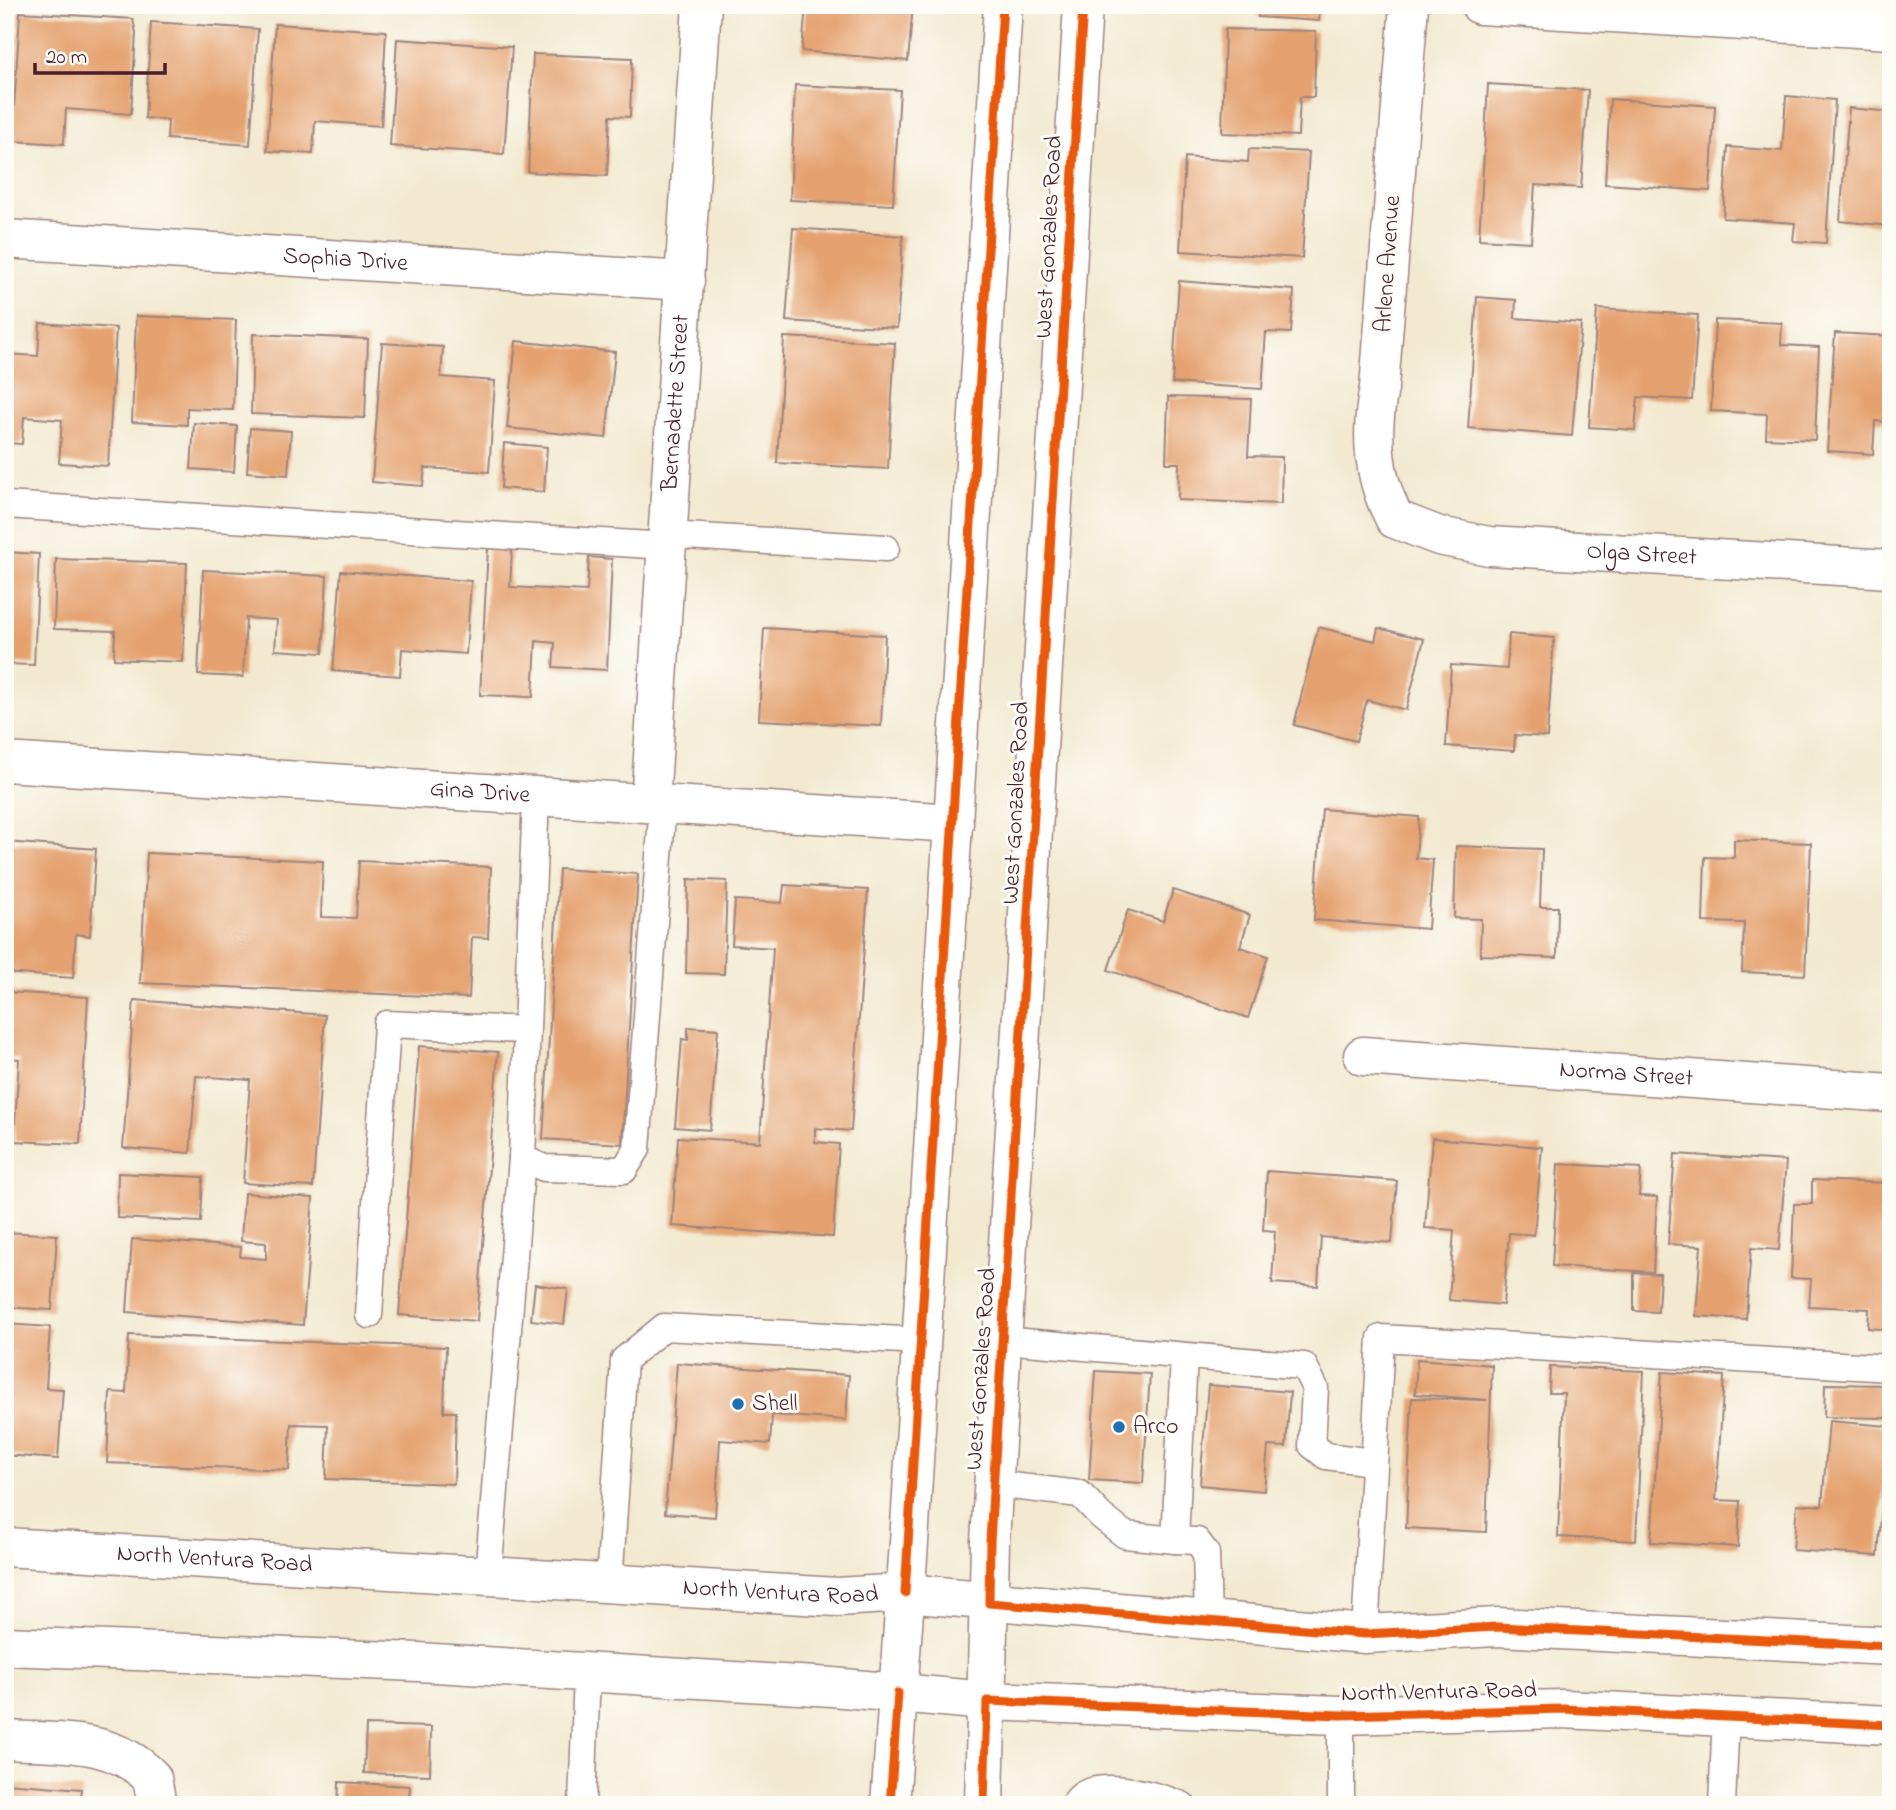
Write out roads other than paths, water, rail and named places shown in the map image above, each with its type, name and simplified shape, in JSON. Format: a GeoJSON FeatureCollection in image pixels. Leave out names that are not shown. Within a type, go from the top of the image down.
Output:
{"type":"FeatureCollection","features":[{"type":"Feature","properties":{"kind":"main road","name":"Bernadette Street"},"geometry":{"type":"LineString","coordinates":[[656,803],[668,540],[702,5]]}},
{"type":"Feature","properties":{"kind":"main road"},"geometry":{"type":"LineString","coordinates":[[890,1805],[922,1341],[1003,5]]}},
{"type":"Feature","properties":{"kind":"main road","name":"West Gonzales Road"},"geometry":{"type":"LineString","coordinates":[[985,1805],[994,1485],[1083,5]]}},
{"type":"Feature","properties":{"kind":"main road","name":"Arlene Avenue"},"geometry":{"type":"LineString","coordinates":[[1395,519],[1385,500],[1375,461],[1374,412],[1379,388],[1409,5]]}},
{"type":"Feature","properties":{"kind":"main road"},"geometry":{"type":"LineString","coordinates":[[1480,5],[1891,30]]}},
{"type":"Feature","properties":{"kind":"main road","name":"Sophia Drive"},"geometry":{"type":"LineString","coordinates":[[5,239],[685,281]]}},
{"type":"Feature","properties":{"kind":"main road","name":"Olga Street"},"geometry":{"type":"LineString","coordinates":[[1395,519],[1439,536],[1489,546],[1891,569]]}},
{"type":"Feature","properties":{"kind":"main road","name":"Gina Drive"},"geometry":{"type":"LineString","coordinates":[[5,762],[954,823]]}},
{"type":"Feature","properties":{"kind":"main road","name":"Norma Street"},"geometry":{"type":"LineString","coordinates":[[1363,1056],[1891,1093]]}},
{"type":"Feature","properties":{"kind":"main road","name":"North Ventura Road"},"geometry":{"type":"LineString","coordinates":[[5,1547],[837,1597],[905,1593],[989,1603],[1365,1634],[1497,1627],[1891,1646]]}},
{"type":"Feature","properties":{"kind":"main road","name":"North Ventura Road"},"geometry":{"type":"LineString","coordinates":[[5,1646],[320,1657],[587,1672],[987,1701],[1342,1715],[1563,1709],[1891,1725]]}},
{"type":"Feature","properties":{"kind":"main road"},"geometry":{"type":"LineString","coordinates":[[5,1740],[92,1745],[120,1754],[154,1792]]}},
{"type":"Feature","properties":{"kind":"lane"},"geometry":{"type":"LineString","coordinates":[[5,505],[668,540],[886,548]]}},
{"type":"Feature","properties":{"kind":"lane"},"geometry":{"type":"LineString","coordinates":[[488,1576],[522,1158],[536,796]]}},
{"type":"Feature","properties":{"kind":"lane"},"geometry":{"type":"LineString","coordinates":[[522,1158],[544,1168],[624,1170],[637,1149],[656,803]]}},
{"type":"Feature","properties":{"kind":"lane"},"geometry":{"type":"LineString","coordinates":[[369,1315],[387,1024],[526,1030]]}},
{"type":"Feature","properties":{"kind":"lane"},"geometry":{"type":"LineString","coordinates":[[609,1584],[624,1360],[664,1327],[922,1341]]}},
{"type":"Feature","properties":{"kind":"lane"},"geometry":{"type":"LineString","coordinates":[[1365,1634],[1381,1338],[1891,1368]]}},
{"type":"Feature","properties":{"kind":"lane"},"geometry":{"type":"LineString","coordinates":[[1003,1340],[1304,1366],[1314,1388],[1311,1445],[1326,1456],[1373,1462]]}},
{"type":"Feature","properties":{"kind":"lane"},"geometry":{"type":"LineString","coordinates":[[1175,1540],[1184,1356]]}},
{"type":"Feature","properties":{"kind":"lane"},"geometry":{"type":"LineString","coordinates":[[994,1485],[1080,1494],[1101,1517],[1125,1535],[1197,1541],[1206,1553],[1208,1620]]}},
{"type":"Feature","properties":{"kind":"lane"},"geometry":{"type":"LineString","coordinates":[[582,1805],[587,1672]]}},
{"type":"Feature","properties":{"kind":"lane"},"geometry":{"type":"LineString","coordinates":[[1341,1805],[1342,1715]]}},
{"type":"Feature","properties":{"kind":"lane"},"geometry":{"type":"LineString","coordinates":[[1722,1805],[1726,1716]]}},
{"type":"Feature","properties":{"kind":"lane"},"geometry":{"type":"LineString","coordinates":[[1074,1805],[1077,1799],[1098,1789],[1149,1794],[1182,1805]]}},
{"type":"Feature","properties":{"kind":"place","name":"Shell"},"geometry":{"type":"Point","coordinates":[738,1404]}},
{"type":"Feature","properties":{"kind":"place","name":"Arco"},"geometry":{"type":"Point","coordinates":[1119,1427]}}]}
